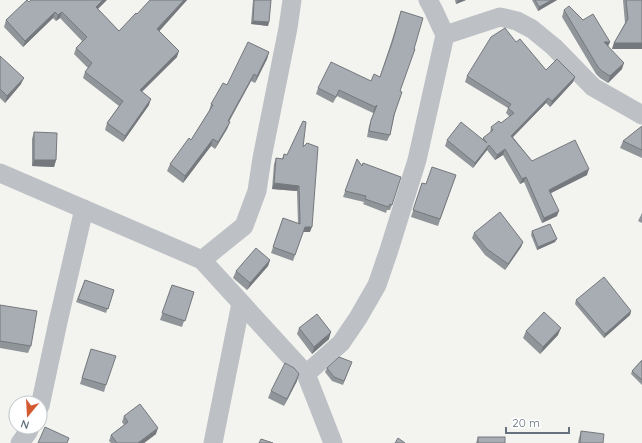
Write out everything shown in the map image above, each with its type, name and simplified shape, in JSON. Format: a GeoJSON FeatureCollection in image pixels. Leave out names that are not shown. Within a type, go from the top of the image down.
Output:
{"type":"FeatureCollection","features":[{"type":"Feature","properties":{"kind":"street"},"geometry":{"type":"LineString","coordinates":[[202,260],[244,226],[258,191],[262,158],[288,28],[292,0]]}},
{"type":"Feature","properties":{"kind":"street"},"geometry":{"type":"LineString","coordinates":[[306,374],[341,343],[358,318],[377,285],[417,160],[445,35],[428,0]]}},
{"type":"Feature","properties":{"kind":"street"},"geometry":{"type":"LineString","coordinates":[[445,35],[500,17],[517,21],[532,29],[554,47],[593,87],[642,115]]}},
{"type":"Feature","properties":{"kind":"street"},"geometry":{"type":"LineString","coordinates":[[0,173],[202,260],[306,374],[333,443]]}},
{"type":"Feature","properties":{"kind":"street"},"geometry":{"type":"LineString","coordinates":[[42,395],[84,209]]}},
{"type":"Feature","properties":{"kind":"street"},"geometry":{"type":"LineString","coordinates":[[213,443],[242,303]]}},
{"type":"Feature","properties":{"kind":"building"},"geometry":{"type":"Polygon","coordinates":[[[27,0],[29,2],[31,0],[103,0],[96,7],[119,31],[150,0],[184,0],[157,29],[179,51],[140,90],[151,99],[125,136],[107,123],[123,101],[85,72],[92,63],[76,48],[87,37],[62,12],[58,15],[55,12],[25,41],[6,20],[27,0]]]}},
{"type":"Feature","properties":{"kind":"building"},"geometry":{"type":"Polygon","coordinates":[[[254,0],[271,0],[269,22],[253,21],[254,0]]]}},
{"type":"Feature","properties":{"kind":"building"},"geometry":{"type":"Polygon","coordinates":[[[535,0],[552,0],[539,7],[535,0]]]}},
{"type":"Feature","properties":{"kind":"building"},"geometry":{"type":"Polygon","coordinates":[[[626,0],[642,0],[642,43],[614,43],[628,19],[626,0]]]}},
{"type":"Feature","properties":{"kind":"building"},"geometry":{"type":"Polygon","coordinates":[[[569,6],[583,20],[593,14],[610,42],[604,42],[624,63],[610,76],[598,67],[564,10],[569,6]]]}},
{"type":"Feature","properties":{"kind":"building"},"geometry":{"type":"Polygon","coordinates":[[[401,11],[423,18],[415,49],[400,91],[402,92],[394,115],[390,135],[369,131],[371,120],[377,105],[375,107],[339,90],[336,97],[318,88],[331,62],[371,81],[374,74],[380,77],[401,11]]]}},
{"type":"Feature","properties":{"kind":"building"},"geometry":{"type":"Polygon","coordinates":[[[505,28],[516,42],[520,39],[546,70],[557,59],[575,77],[552,101],[548,98],[511,136],[532,161],[575,140],[589,169],[549,190],[559,211],[544,218],[526,177],[522,179],[505,149],[497,155],[489,145],[475,163],[447,140],[461,122],[487,143],[483,138],[493,130],[491,127],[499,121],[501,123],[514,113],[508,108],[511,104],[467,76],[491,37],[505,28]]]}},
{"type":"Feature","properties":{"kind":"building"},"geometry":{"type":"Polygon","coordinates":[[[248,42],[269,52],[257,76],[254,74],[228,121],[230,122],[218,142],[213,139],[185,176],[170,164],[189,138],[191,140],[213,105],[211,104],[223,83],[227,85],[248,42]]]}},
{"type":"Feature","properties":{"kind":"building"},"geometry":{"type":"Polygon","coordinates":[[[0,56],[24,78],[7,96],[0,89],[0,56]]]}},
{"type":"Feature","properties":{"kind":"building"},"geometry":{"type":"Polygon","coordinates":[[[303,121],[306,122],[303,147],[307,143],[318,147],[312,227],[305,227],[295,255],[273,247],[283,218],[300,224],[299,186],[274,183],[276,158],[283,159],[284,154],[287,155],[303,121]]]}},
{"type":"Feature","properties":{"kind":"building"},"geometry":{"type":"Polygon","coordinates":[[[642,126],[642,150],[623,141],[642,126]]]}},
{"type":"Feature","properties":{"kind":"building"},"geometry":{"type":"Polygon","coordinates":[[[34,132],[57,133],[56,160],[34,160],[34,132]]]}},
{"type":"Feature","properties":{"kind":"building"},"geometry":{"type":"Polygon","coordinates":[[[357,159],[362,166],[363,163],[401,177],[392,205],[390,204],[388,207],[365,199],[366,196],[345,191],[357,159]]]}},
{"type":"Feature","properties":{"kind":"building"},"geometry":{"type":"Polygon","coordinates":[[[432,167],[456,175],[440,219],[413,210],[422,183],[426,184],[432,167]]]}},
{"type":"Feature","properties":{"kind":"building"},"geometry":{"type":"Polygon","coordinates":[[[500,212],[523,242],[508,264],[487,249],[474,233],[500,212]]]}},
{"type":"Feature","properties":{"kind":"building"},"geometry":{"type":"Polygon","coordinates":[[[550,224],[557,239],[538,247],[532,231],[550,224]]]}},
{"type":"Feature","properties":{"kind":"building"},"geometry":{"type":"Polygon","coordinates":[[[256,248],[270,260],[250,283],[236,271],[256,248]]]}},
{"type":"Feature","properties":{"kind":"building"},"geometry":{"type":"Polygon","coordinates":[[[604,277],[631,311],[605,334],[576,300],[604,277]]]}},
{"type":"Feature","properties":{"kind":"building"},"geometry":{"type":"Polygon","coordinates":[[[85,280],[114,290],[108,309],[78,299],[85,280]]]}},
{"type":"Feature","properties":{"kind":"building"},"geometry":{"type":"Polygon","coordinates":[[[172,285],[194,292],[185,321],[162,313],[172,285]]]}},
{"type":"Feature","properties":{"kind":"building"},"geometry":{"type":"Polygon","coordinates":[[[0,305],[37,311],[31,346],[0,341],[0,305]]]}},
{"type":"Feature","properties":{"kind":"building"},"geometry":{"type":"Polygon","coordinates":[[[544,312],[561,328],[543,347],[526,331],[544,312]]]}},
{"type":"Feature","properties":{"kind":"building"},"geometry":{"type":"Polygon","coordinates":[[[317,314],[331,332],[314,347],[299,328],[317,314]]]}},
{"type":"Feature","properties":{"kind":"building"},"geometry":{"type":"Polygon","coordinates":[[[91,349],[116,356],[106,385],[82,378],[91,349]]]}},
{"type":"Feature","properties":{"kind":"building"},"geometry":{"type":"Polygon","coordinates":[[[339,357],[352,362],[344,381],[334,377],[327,368],[339,357]]]}},
{"type":"Feature","properties":{"kind":"building"},"geometry":{"type":"Polygon","coordinates":[[[642,360],[642,380],[632,371],[642,360]]]}},
{"type":"Feature","properties":{"kind":"building"},"geometry":{"type":"Polygon","coordinates":[[[285,363],[294,368],[299,374],[287,399],[271,391],[285,363]]]}},
{"type":"Feature","properties":{"kind":"building"},"geometry":{"type":"Polygon","coordinates":[[[140,404],[158,428],[138,443],[117,443],[111,435],[128,422],[124,416],[140,404]]]}},
{"type":"Feature","properties":{"kind":"building"},"geometry":{"type":"Polygon","coordinates":[[[48,428],[69,438],[67,443],[38,443],[42,435],[48,435],[48,428]]]}},
{"type":"Feature","properties":{"kind":"building"},"geometry":{"type":"Polygon","coordinates":[[[581,431],[604,434],[603,443],[580,443],[581,431]]]}},
{"type":"Feature","properties":{"kind":"building"},"geometry":{"type":"Polygon","coordinates":[[[478,437],[505,437],[505,443],[478,443],[478,437]]]}},
{"type":"Feature","properties":{"kind":"building"},"geometry":{"type":"Polygon","coordinates":[[[398,438],[405,443],[395,443],[398,438]]]}},
{"type":"Feature","properties":{"kind":"building"},"geometry":{"type":"Polygon","coordinates":[[[261,439],[273,443],[259,443],[261,439]]]}}]}
